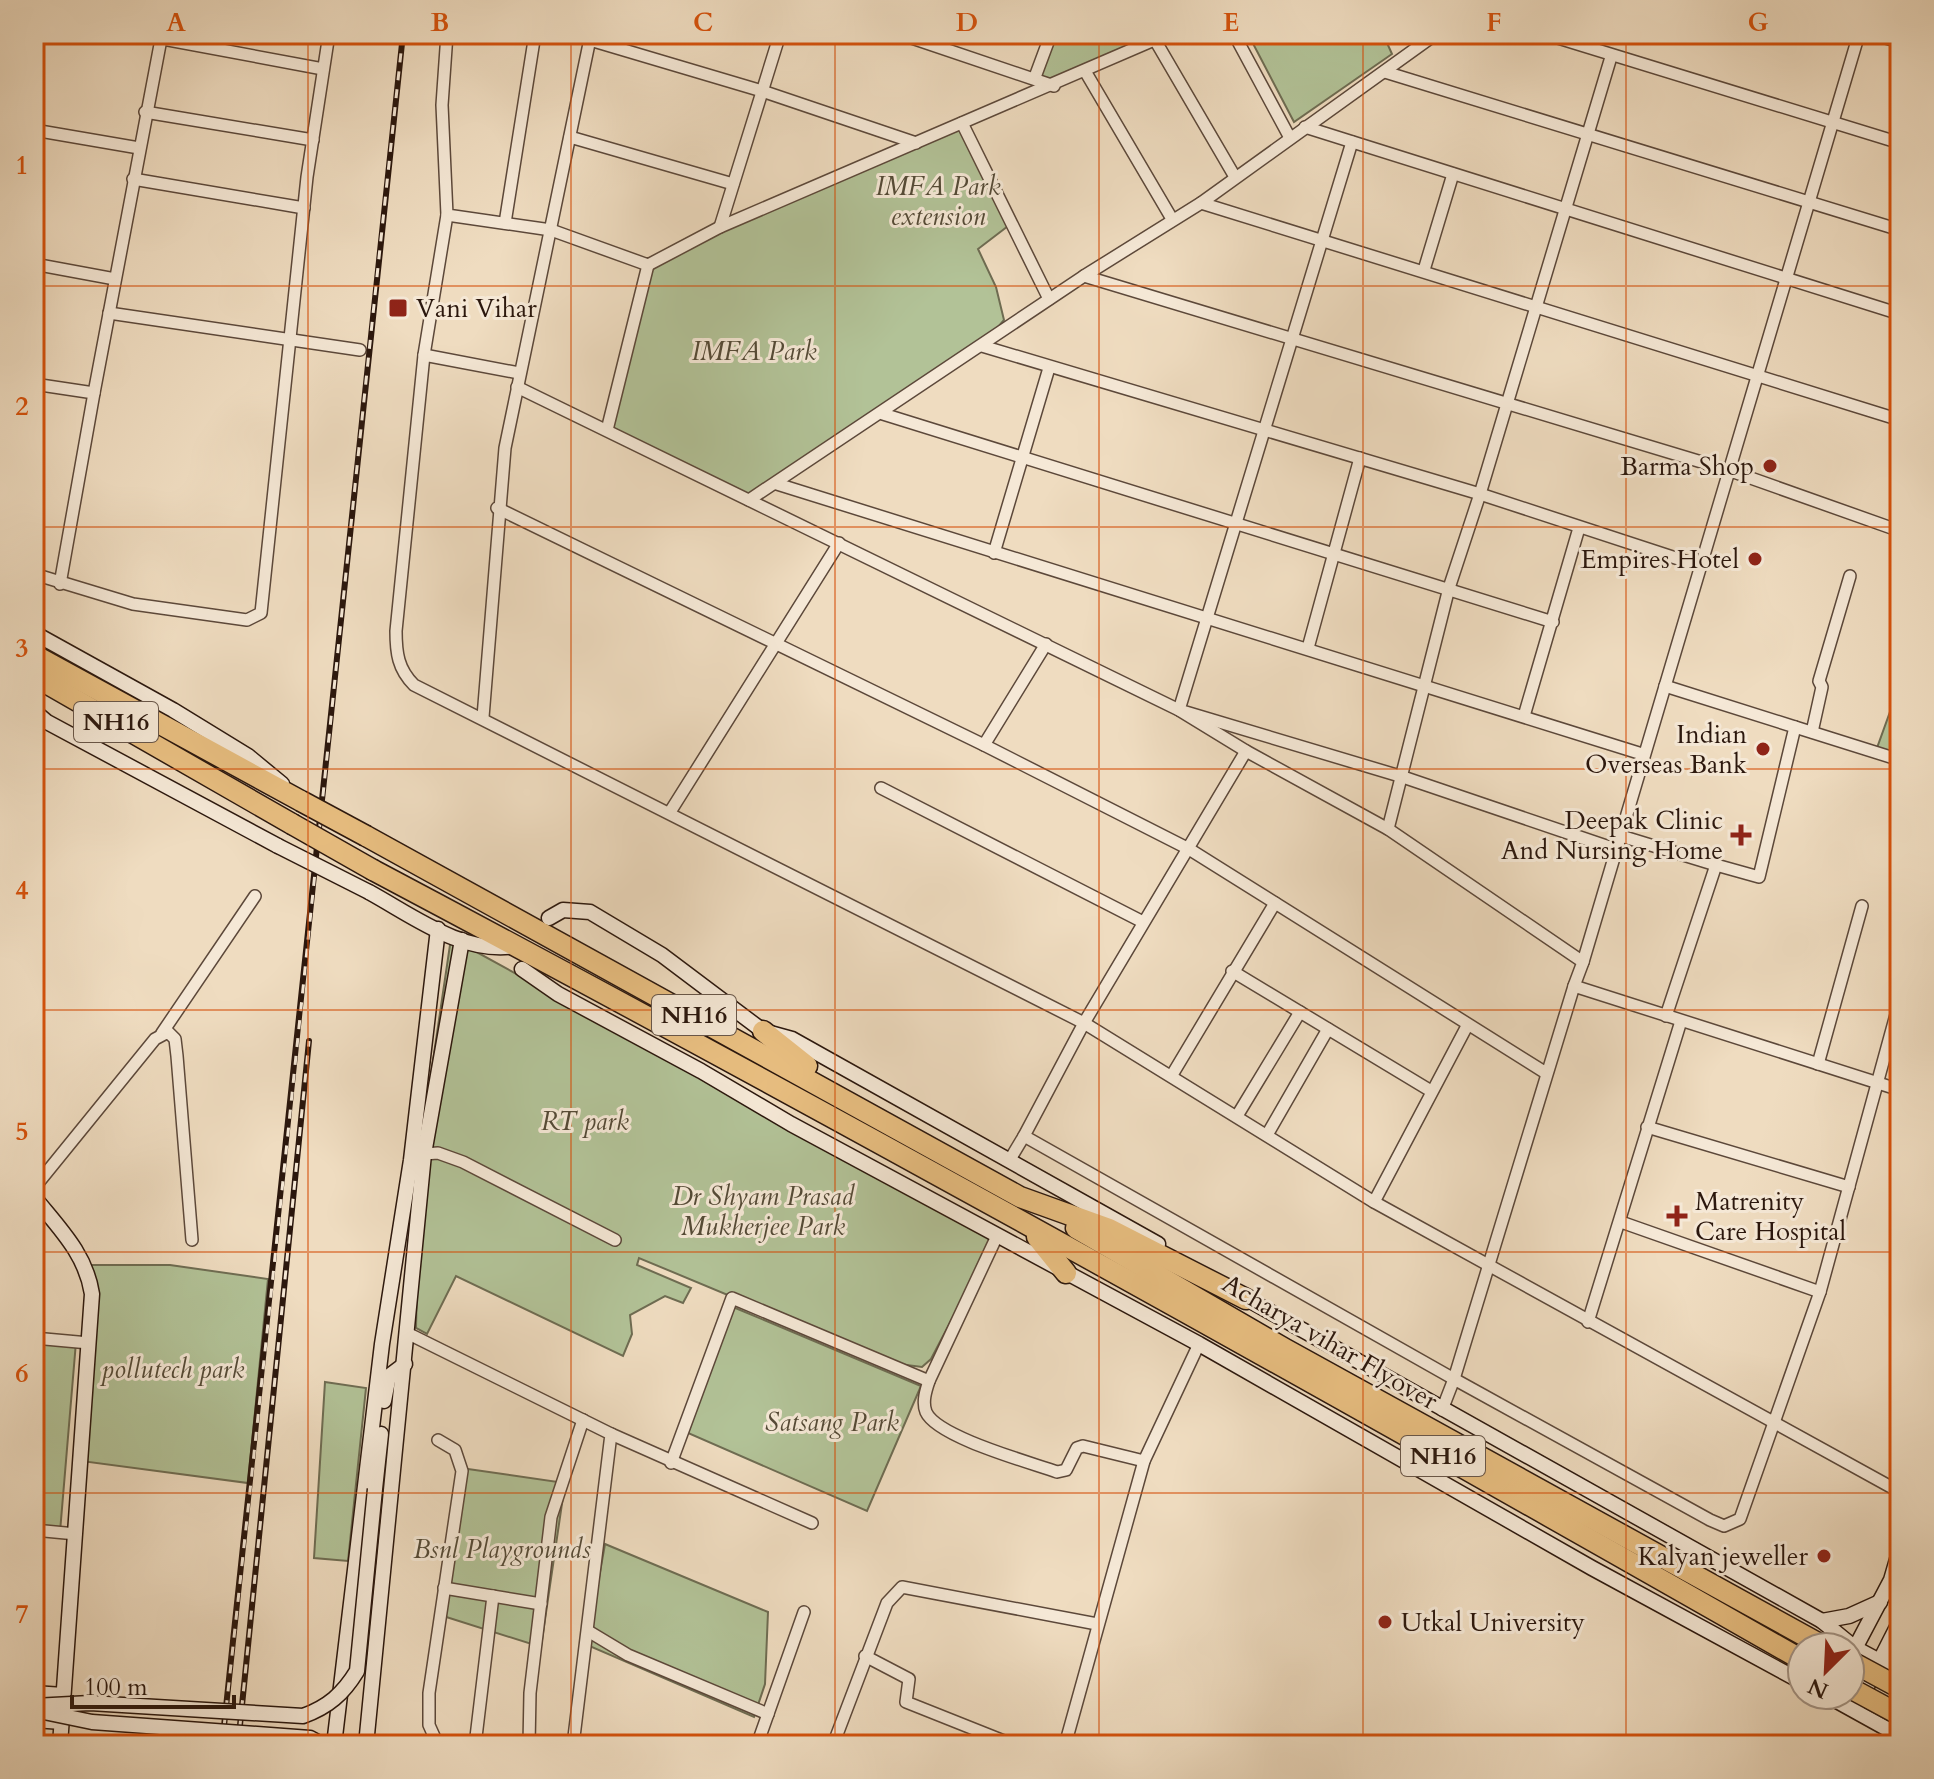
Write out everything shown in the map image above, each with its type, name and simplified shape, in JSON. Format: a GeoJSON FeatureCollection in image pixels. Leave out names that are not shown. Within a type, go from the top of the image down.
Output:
{"type":"FeatureCollection","features":[{"type":"Feature","properties":{"kind":"highway","name":"NH16"},"geometry":{"type":"LineString","coordinates":[[34,655],[853,1102],[1020,1197]]}},
{"type":"Feature","properties":{"kind":"highway","name":"NH16"},"geometry":{"type":"LineString","coordinates":[[34,676],[373,870],[1029,1228]]}},
{"type":"Feature","properties":{"kind":"highway"},"geometry":{"type":"LineString","coordinates":[[763,1031],[853,1102]]}},
{"type":"Feature","properties":{"kind":"highway"},"geometry":{"type":"LineString","coordinates":[[1020,1197],[1109,1229],[1246,1299]]}},
{"type":"Feature","properties":{"kind":"highway","name":"Acharya vihar Flyover"},"geometry":{"type":"LineString","coordinates":[[1020,1197],[1310,1363],[1796,1631]]}},
{"type":"Feature","properties":{"kind":"highway"},"geometry":{"type":"LineString","coordinates":[[1029,1228],[1066,1273]]}},
{"type":"Feature","properties":{"kind":"highway","name":"Acharya vihar Flyover"},"geometry":{"type":"LineString","coordinates":[[1029,1228],[1447,1458],[1786,1651]]}},
{"type":"Feature","properties":{"kind":"highway"},"geometry":{"type":"LineString","coordinates":[[1866,1665],[1900,1688]]}},
{"type":"Feature","properties":{"kind":"highway"},"geometry":{"type":"LineString","coordinates":[[1866,1697],[1900,1715]]}},
{"type":"Feature","properties":{"kind":"street"},"geometry":{"type":"LineString","coordinates":[[136,34],[162,36],[323,69]]}},
{"type":"Feature","properties":{"kind":"street"},"geometry":{"type":"LineString","coordinates":[[34,574],[133,604],[247,620],[261,613],[304,208],[329,34]]}},
{"type":"Feature","properties":{"kind":"street"},"geometry":{"type":"LineString","coordinates":[[447,34],[442,105],[447,215],[424,355],[396,654],[405,676],[414,685],[483,717],[1084,1023],[1374,1202],[1900,1492]]}},
{"type":"Feature","properties":{"kind":"street"},"geometry":{"type":"LineString","coordinates":[[505,223],[535,34]]}},
{"type":"Feature","properties":{"kind":"street"},"geometry":{"type":"LineString","coordinates":[[720,227],[780,34]]}},
{"type":"Feature","properties":{"kind":"street"},"geometry":{"type":"LineString","coordinates":[[900,34],[1035,77],[1054,86]]}},
{"type":"Feature","properties":{"kind":"street"},"geometry":{"type":"LineString","coordinates":[[1035,77],[1051,34]]}},
{"type":"Feature","properties":{"kind":"street"},"geometry":{"type":"LineString","coordinates":[[447,215],[551,230],[648,265],[720,227],[1054,86],[1168,34]]}},
{"type":"Feature","properties":{"kind":"street"},"geometry":{"type":"LineString","coordinates":[[1234,34],[1290,138]]}},
{"type":"Feature","properties":{"kind":"street"},"geometry":{"type":"LineString","coordinates":[[749,500],[883,414],[1084,276],[1201,203],[1436,34]]}},
{"type":"Feature","properties":{"kind":"street"},"geometry":{"type":"LineString","coordinates":[[1545,34],[1611,57],[1900,143]]}},
{"type":"Feature","properties":{"kind":"street"},"geometry":{"type":"LineString","coordinates":[[1442,1410],[1618,850],[1642,754],[1859,34]]}},
{"type":"Feature","properties":{"kind":"street"},"geometry":{"type":"LineString","coordinates":[[1871,34],[1900,42]]}},
{"type":"Feature","properties":{"kind":"street"},"geometry":{"type":"LineString","coordinates":[[60,584],[145,112],[162,36]]}},
{"type":"Feature","properties":{"kind":"street"},"geometry":{"type":"LineString","coordinates":[[483,717],[497,508],[519,373],[590,37],[916,143]]}},
{"type":"Feature","properties":{"kind":"street"},"geometry":{"type":"LineString","coordinates":[[1155,40],[1235,177]]}},
{"type":"Feature","properties":{"kind":"street"},"geometry":{"type":"LineString","coordinates":[[1388,829],[1449,588],[1537,309],[1611,57]]}},
{"type":"Feature","properties":{"kind":"street"},"geometry":{"type":"LineString","coordinates":[[1085,71],[1172,219]]}},
{"type":"Feature","properties":{"kind":"street"},"geometry":{"type":"LineString","coordinates":[[1385,72],[1900,230]]}},
{"type":"Feature","properties":{"kind":"street"},"geometry":{"type":"LineString","coordinates":[[145,112],[313,140]]}},
{"type":"Feature","properties":{"kind":"street"},"geometry":{"type":"LineString","coordinates":[[962,123],[1049,299]]}},
{"type":"Feature","properties":{"kind":"street"},"geometry":{"type":"LineString","coordinates":[[1305,127],[1900,314]]}},
{"type":"Feature","properties":{"kind":"street"},"geometry":{"type":"LineString","coordinates":[[34,130],[139,148]]}},
{"type":"Feature","properties":{"kind":"street"},"geometry":{"type":"LineString","coordinates":[[570,137],[733,184]]}},
{"type":"Feature","properties":{"kind":"street"},"geometry":{"type":"LineString","coordinates":[[1179,710],[1234,525],[1267,430],[1352,142]]}},
{"type":"Feature","properties":{"kind":"street"},"geometry":{"type":"LineString","coordinates":[[1424,270],[1453,174]]}},
{"type":"Feature","properties":{"kind":"street"},"geometry":{"type":"LineString","coordinates":[[133,179],[304,208]]}},
{"type":"Feature","properties":{"kind":"street"},"geometry":{"type":"LineString","coordinates":[[1201,203],[1900,420]]}},
{"type":"Feature","properties":{"kind":"street"},"geometry":{"type":"LineString","coordinates":[[34,264],[115,279]]}},
{"type":"Feature","properties":{"kind":"street"},"geometry":{"type":"LineString","coordinates":[[607,430],[648,265]]}},
{"type":"Feature","properties":{"kind":"street"},"geometry":{"type":"LineString","coordinates":[[1084,276],[1728,470],[1900,531]]}},
{"type":"Feature","properties":{"kind":"street"},"geometry":{"type":"LineString","coordinates":[[109,313],[360,350]]}},
{"type":"Feature","properties":{"kind":"street"},"geometry":{"type":"LineString","coordinates":[[982,346],[1480,494],[1700,566]]}},
{"type":"Feature","properties":{"kind":"street"},"geometry":{"type":"LineString","coordinates":[[424,355],[519,373]]}},
{"type":"Feature","properties":{"kind":"street"},"geometry":{"type":"LineString","coordinates":[[994,553],[1049,368]]}},
{"type":"Feature","properties":{"kind":"street"},"geometry":{"type":"LineString","coordinates":[[34,384],[94,393]]}},
{"type":"Feature","properties":{"kind":"street"},"geometry":{"type":"LineString","coordinates":[[517,387],[1179,710],[1246,751],[1388,829],[1583,962]]}},
{"type":"Feature","properties":{"kind":"street"},"geometry":{"type":"LineString","coordinates":[[883,414],[1553,622]]}},
{"type":"Feature","properties":{"kind":"street"},"geometry":{"type":"LineString","coordinates":[[1308,648],[1360,458]]}},
{"type":"Feature","properties":{"kind":"street"},"geometry":{"type":"LineString","coordinates":[[777,484],[1642,754]]}},
{"type":"Feature","properties":{"kind":"street"},"geometry":{"type":"LineString","coordinates":[[497,508],[984,745],[1189,849],[1546,1073]]}},
{"type":"Feature","properties":{"kind":"street"},"geometry":{"type":"LineString","coordinates":[[1524,716],[1579,528]]}},
{"type":"Feature","properties":{"kind":"street"},"geometry":{"type":"LineString","coordinates":[[670,812],[839,543]]}},
{"type":"Feature","properties":{"kind":"street"},"geometry":{"type":"LineString","coordinates":[[1812,732],[1822,687],[1819,681],[1850,576]]}},
{"type":"Feature","properties":{"kind":"street"},"geometry":{"type":"LineString","coordinates":[[34,633],[173,710],[248,756],[274,775],[297,798]]}},
{"type":"Feature","properties":{"kind":"street"},"geometry":{"type":"LineString","coordinates":[[984,745],[1046,644]]}},
{"type":"Feature","properties":{"kind":"street"},"geometry":{"type":"LineString","coordinates":[[1665,686],[1900,760]]}},
{"type":"Feature","properties":{"kind":"street"},"geometry":{"type":"LineString","coordinates":[[1179,710],[1403,777],[1618,850]]}},
{"type":"Feature","properties":{"kind":"street"},"geometry":{"type":"LineString","coordinates":[[34,711],[116,760],[438,929],[462,940],[495,949],[516,946]]}},
{"type":"Feature","properties":{"kind":"street"},"geometry":{"type":"LineString","coordinates":[[1621,836],[1759,877],[1795,727]]}},
{"type":"Feature","properties":{"kind":"street"},"geometry":{"type":"LineString","coordinates":[[1009,1161],[1084,1023],[1246,751]]}},
{"type":"Feature","properties":{"kind":"street"},"geometry":{"type":"LineString","coordinates":[[881,788],[1143,922]]}},
{"type":"Feature","properties":{"kind":"street"},"geometry":{"type":"LineString","coordinates":[[1666,1016],[1716,865]]}},
{"type":"Feature","properties":{"kind":"street"},"geometry":{"type":"LineString","coordinates":[[34,1188],[162,1033],[255,896]]}},
{"type":"Feature","properties":{"kind":"street"},"geometry":{"type":"LineString","coordinates":[[1172,1075],[1275,903]]}},
{"type":"Feature","properties":{"kind":"street"},"geometry":{"type":"LineString","coordinates":[[1818,1064],[1862,906]]}},
{"type":"Feature","properties":{"kind":"street"},"geometry":{"type":"LineString","coordinates":[[549,918],[563,910],[590,912],[662,955],[763,1031],[792,1039],[1162,1246],[1246,1299],[1822,1621],[1831,1631]]}},
{"type":"Feature","properties":{"kind":"street"},"geometry":{"type":"LineString","coordinates":[[334,1745],[380,1360],[411,1160],[438,929]]}},
{"type":"Feature","properties":{"kind":"street"},"geometry":{"type":"LineString","coordinates":[[366,1745],[409,1334],[424,1154],[462,940]]}},
{"type":"Feature","properties":{"kind":"street"},"geometry":{"type":"LineString","coordinates":[[522,969],[558,994],[1199,1344],[1592,1568],[1786,1673]]}},
{"type":"Feature","properties":{"kind":"street"},"geometry":{"type":"LineString","coordinates":[[1232,971],[1431,1091]]}},
{"type":"Feature","properties":{"kind":"street"},"geometry":{"type":"LineString","coordinates":[[1574,986],[1900,1090]]}},
{"type":"Feature","properties":{"kind":"street"},"geometry":{"type":"LineString","coordinates":[[1024,1136],[1454,1379],[1724,1526],[1733,1525],[1745,1511],[1820,1292],[1900,1000]]}},
{"type":"Feature","properties":{"kind":"street"},"geometry":{"type":"LineString","coordinates":[[1237,1116],[1300,1012]]}},
{"type":"Feature","properties":{"kind":"street"},"geometry":{"type":"LineString","coordinates":[[1588,1322],[1681,1021]]}},
{"type":"Feature","properties":{"kind":"street"},"geometry":{"type":"LineString","coordinates":[[1374,1202],[1467,1026]]}},
{"type":"Feature","properties":{"kind":"street"},"geometry":{"type":"LineString","coordinates":[[1267,1135],[1328,1029]]}},
{"type":"Feature","properties":{"kind":"street"},"geometry":{"type":"LineString","coordinates":[[162,1033],[172,1034],[176,1047],[192,1240]]}},
{"type":"Feature","properties":{"kind":"street"},"geometry":{"type":"LineString","coordinates":[[1647,1127],[1849,1187]]}},
{"type":"Feature","properties":{"kind":"street"},"geometry":{"type":"LineString","coordinates":[[424,1154],[438,1153],[463,1162],[615,1240]]}},
{"type":"Feature","properties":{"kind":"street"},"geometry":{"type":"LineString","coordinates":[[34,1197],[82,1257],[89,1271],[92,1294],[60,1745]]}},
{"type":"Feature","properties":{"kind":"street"},"geometry":{"type":"LineString","coordinates":[[1621,1222],[1820,1292]]}},
{"type":"Feature","properties":{"kind":"street"},"geometry":{"type":"LineString","coordinates":[[997,1236],[929,1381],[924,1401],[933,1422],[943,1429],[1062,1472],[1077,1448],[1089,1445],[1144,1461]]}},
{"type":"Feature","properties":{"kind":"street"},"geometry":{"type":"LineString","coordinates":[[671,1463],[732,1298],[929,1381]]}},
{"type":"Feature","properties":{"kind":"street"},"geometry":{"type":"LineString","coordinates":[[409,1334],[671,1463],[812,1523]]}},
{"type":"Feature","properties":{"kind":"street"},"geometry":{"type":"LineString","coordinates":[[34,1338],[89,1343]]}},
{"type":"Feature","properties":{"kind":"street"},"geometry":{"type":"LineString","coordinates":[[1065,1745],[1144,1461],[1199,1344]]}},
{"type":"Feature","properties":{"kind":"street"},"geometry":{"type":"LineString","coordinates":[[34,1708],[90,1703],[303,1716],[324,1709],[346,1689],[357,1671],[386,1385],[380,1360]]}},
{"type":"Feature","properties":{"kind":"street"},"geometry":{"type":"LineString","coordinates":[[386,1385],[393,1371],[405,1364]]}},
{"type":"Feature","properties":{"kind":"street"},"geometry":{"type":"LineString","coordinates":[[529,1745],[530,1693],[555,1497],[583,1420]]}},
{"type":"Feature","properties":{"kind":"street"},"geometry":{"type":"LineString","coordinates":[[573,1745],[611,1434]]}},
{"type":"Feature","properties":{"kind":"street"},"geometry":{"type":"LineString","coordinates":[[438,1440],[455,1450],[462,1471],[429,1707],[429,1725],[438,1745]]}},
{"type":"Feature","properties":{"kind":"street"},"geometry":{"type":"LineString","coordinates":[[34,1530],[76,1534]]}},
{"type":"Feature","properties":{"kind":"street"},"geometry":{"type":"LineString","coordinates":[[1865,1631],[1880,1602],[1900,1549]]}},
{"type":"Feature","properties":{"kind":"street"},"geometry":{"type":"LineString","coordinates":[[833,1745],[887,1603],[902,1587],[1097,1624]]}},
{"type":"Feature","properties":{"kind":"street"},"geometry":{"type":"LineString","coordinates":[[444,1588],[541,1604]]}},
{"type":"Feature","properties":{"kind":"street"},"geometry":{"type":"LineString","coordinates":[[476,1737],[493,1596]]}},
{"type":"Feature","properties":{"kind":"street"},"geometry":{"type":"LineString","coordinates":[[1822,1621],[1849,1616],[1880,1602]]}},
{"type":"Feature","properties":{"kind":"street"},"geometry":{"type":"LineString","coordinates":[[757,1745],[804,1612]]}},
{"type":"Feature","properties":{"kind":"street"},"geometry":{"type":"LineString","coordinates":[[1866,1688],[1900,1621]]}},
{"type":"Feature","properties":{"kind":"street"},"geometry":{"type":"LineString","coordinates":[[588,1631],[628,1655],[768,1714]]}},
{"type":"Feature","properties":{"kind":"street"},"geometry":{"type":"LineString","coordinates":[[865,1656],[909,1679],[906,1702],[1014,1745]]}},
{"type":"Feature","properties":{"kind":"street"},"geometry":{"type":"LineString","coordinates":[[1866,1658],[1880,1661],[1900,1672]]}},
{"type":"Feature","properties":{"kind":"street"},"geometry":{"type":"LineString","coordinates":[[34,1693],[63,1695]]}},
{"type":"Feature","properties":{"kind":"street"},"geometry":{"type":"LineString","coordinates":[[34,1708],[92,1722],[310,1738],[323,1745]]}},
{"type":"Feature","properties":{"kind":"street"},"geometry":{"type":"LineString","coordinates":[[1857,1711],[1900,1736]]}},
{"type":"Feature","properties":{"kind":"street"},"geometry":{"type":"LineString","coordinates":[[34,1720],[62,1722]]}},
{"type":"Feature","properties":{"kind":"green space"},"geometry":{"type":"Polygon","coordinates":[[[1051,34],[1168,34],[1054,86],[1035,77],[1051,34]]]}},
{"type":"Feature","properties":{"kind":"green space"},"geometry":{"type":"Polygon","coordinates":[[[1248,34],[1383,34],[1392,54],[1294,122],[1248,34]]]}},
{"type":"Feature","properties":{"kind":"green space","name":"IMFA Park"},"geometry":{"type":"Polygon","coordinates":[[[962,123],[1012,223],[978,249],[996,287],[1004,320],[982,346],[749,500],[607,430],[648,265],[962,123]]]}},
{"type":"Feature","properties":{"kind":"green space"},"geometry":{"type":"Polygon","coordinates":[[[1900,684],[1900,756],[1877,748],[1900,684]]]}},
{"type":"Feature","properties":{"kind":"green space"},"geometry":{"type":"Polygon","coordinates":[[[451,938],[995,1237],[931,1359],[922,1367],[891,1363],[639,1258],[637,1265],[691,1288],[683,1303],[665,1296],[630,1315],[632,1334],[623,1356],[456,1276],[427,1334],[416,1328],[420,1149],[451,938]]]}},
{"type":"Feature","properties":{"kind":"green space","name":"pollutech park"},"geometry":{"type":"Polygon","coordinates":[[[89,1265],[170,1265],[268,1279],[248,1483],[81,1461],[89,1265]]]}},
{"type":"Feature","properties":{"kind":"green space","name":"Satsang Park"},"geometry":{"type":"Polygon","coordinates":[[[733,1307],[921,1386],[867,1511],[688,1433],[733,1307]]]}},
{"type":"Feature","properties":{"kind":"green space"},"geometry":{"type":"Polygon","coordinates":[[[34,1338],[76,1342],[60,1532],[34,1530],[34,1338]]]}},
{"type":"Feature","properties":{"kind":"green space"},"geometry":{"type":"Polygon","coordinates":[[[325,1382],[366,1388],[348,1561],[314,1558],[325,1382]]]}},
{"type":"Feature","properties":{"kind":"green space","name":"Bsnl Playgrounds"},"geometry":{"type":"Polygon","coordinates":[[[461,1468],[565,1483],[541,1647],[440,1615],[461,1468]]]}},
{"type":"Feature","properties":{"kind":"green space"},"geometry":{"type":"Polygon","coordinates":[[[605,1544],[768,1612],[765,1684],[754,1717],[587,1645],[605,1544]]]}},
{"type":"Feature","properties":{"kind":"railway"},"geometry":{"type":"LineString","coordinates":[[222,1745],[403,34]]}},
{"type":"Feature","properties":{"kind":"railway"},"geometry":{"type":"LineString","coordinates":[[238,1745],[309,1041]]}},
{"type":"Feature","properties":{"kind":"place","name":"Vani Vihar"},"geometry":{"type":"Point","coordinates":[398,308]}},
{"type":"Feature","properties":{"kind":"place","name":"Barma Shop"},"geometry":{"type":"Point","coordinates":[1770,466]}},
{"type":"Feature","properties":{"kind":"place","name":"Empires Hotel"},"geometry":{"type":"Point","coordinates":[1755,559]}},
{"type":"Feature","properties":{"kind":"place","name":"Indian Overseas Bank"},"geometry":{"type":"Point","coordinates":[1763,749]}},
{"type":"Feature","properties":{"kind":"place","name":"Deepak Clinic And Nursing Home"},"geometry":{"type":"Point","coordinates":[1741,835]}},
{"type":"Feature","properties":{"kind":"place","name":"Matrenity Care Hospital"},"geometry":{"type":"Point","coordinates":[1677,1216]}},
{"type":"Feature","properties":{"kind":"place","name":"Kalyan jeweller"},"geometry":{"type":"Point","coordinates":[1824,1556]}},
{"type":"Feature","properties":{"kind":"place","name":"Utkal University"},"geometry":{"type":"Point","coordinates":[1385,1622]}},
{"type":"Feature","properties":{"kind":"park label","name":"IMFA Park extension"},"geometry":{"type":"Point","coordinates":[938,201]}},
{"type":"Feature","properties":{"kind":"park label","name":"RT park"},"geometry":{"type":"Point","coordinates":[585,1121]}},
{"type":"Feature","properties":{"kind":"park label","name":"Dr Shyam Prasad Mukherjee Park"},"geometry":{"type":"Point","coordinates":[763,1211]}}]}
